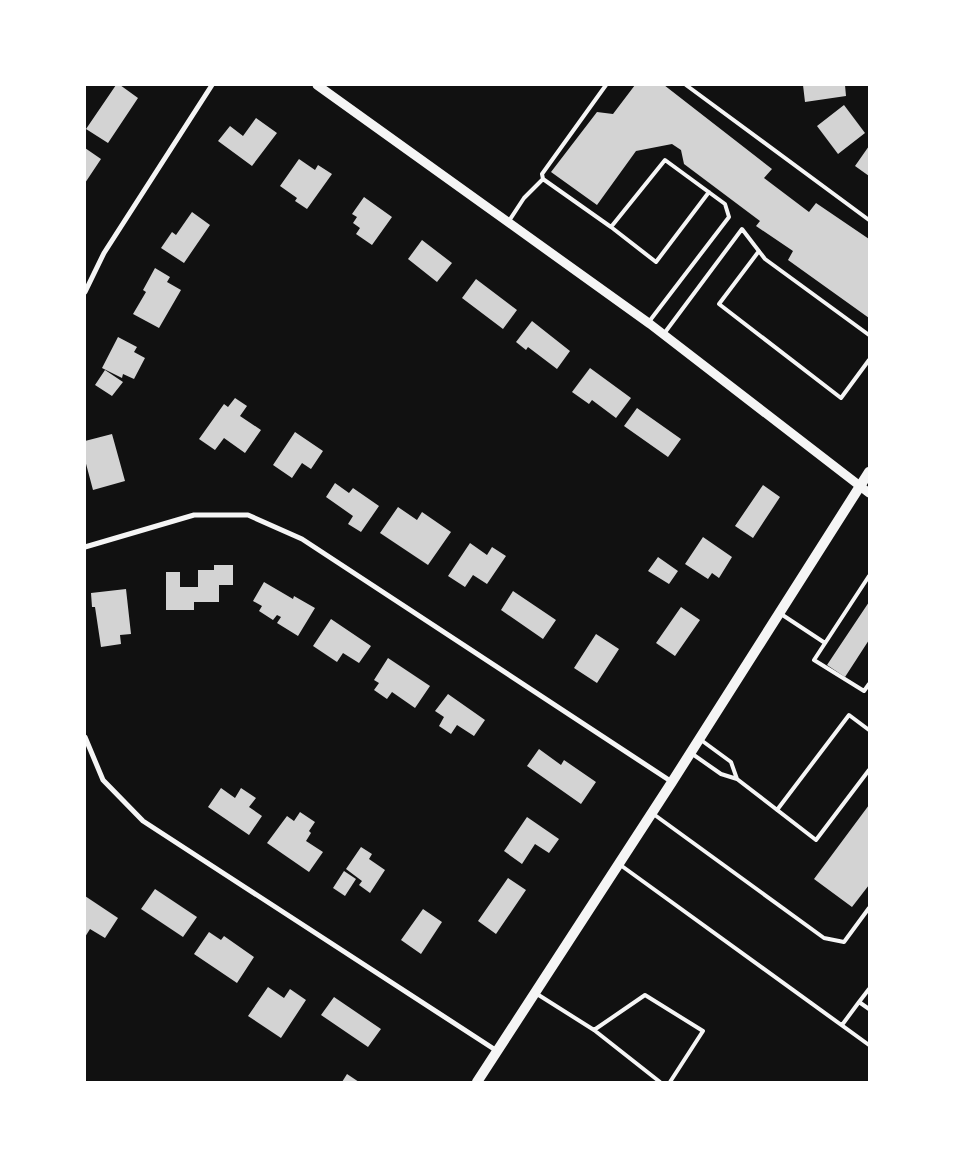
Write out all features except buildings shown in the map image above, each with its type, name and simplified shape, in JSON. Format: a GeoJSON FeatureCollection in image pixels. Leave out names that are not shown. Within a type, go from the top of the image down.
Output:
{"type":"FeatureCollection","features":[{"type":"Feature","properties":{"kind":"main road"},"geometry":{"type":"LineString","coordinates":[[477,1082],[691,753],[869,472]]}},
{"type":"Feature","properties":{"kind":"street"},"geometry":{"type":"LineString","coordinates":[[85,292],[104,253],[212,85]]}},
{"type":"Feature","properties":{"kind":"street"},"geometry":{"type":"LineString","coordinates":[[317,85],[381,133],[648,323],[869,494]]}},
{"type":"Feature","properties":{"kind":"street"},"geometry":{"type":"LineString","coordinates":[[85,547],[194,515],[248,515],[302,539],[672,782]]}},
{"type":"Feature","properties":{"kind":"street"},"geometry":{"type":"LineString","coordinates":[[85,737],[103,780],[143,821],[497,1051]]}},
{"type":"Feature","properties":{"kind":"lane"},"geometry":{"type":"LineString","coordinates":[[606,85],[542,174],[543,179],[656,262],[709,192]]}},
{"type":"Feature","properties":{"kind":"lane"},"geometry":{"type":"LineString","coordinates":[[686,85],[869,220]]}},
{"type":"Feature","properties":{"kind":"lane"},"geometry":{"type":"LineString","coordinates":[[611,228],[665,160],[725,204],[729,217],[648,323]]}},
{"type":"Feature","properties":{"kind":"lane"},"geometry":{"type":"LineString","coordinates":[[508,222],[524,198],[543,179]]}},
{"type":"Feature","properties":{"kind":"lane"},"geometry":{"type":"LineString","coordinates":[[663,335],[742,229],[765,259],[869,335]]}},
{"type":"Feature","properties":{"kind":"lane"},"geometry":{"type":"LineString","coordinates":[[759,251],[719,304],[841,398],[869,360]]}},
{"type":"Feature","properties":{"kind":"lane"},"geometry":{"type":"LineString","coordinates":[[869,576],[814,660],[864,691],[869,684]]}},
{"type":"Feature","properties":{"kind":"lane"},"geometry":{"type":"LineString","coordinates":[[779,613],[825,643]]}},
{"type":"Feature","properties":{"kind":"lane"},"geometry":{"type":"LineString","coordinates":[[776,810],[849,715],[869,730]]}},
{"type":"Feature","properties":{"kind":"lane"},"geometry":{"type":"LineString","coordinates":[[699,739],[731,762],[737,779]]}},
{"type":"Feature","properties":{"kind":"lane"},"geometry":{"type":"LineString","coordinates":[[691,753],[721,774],[737,779],[816,840],[869,770]]}},
{"type":"Feature","properties":{"kind":"lane"},"geometry":{"type":"LineString","coordinates":[[652,813],[824,938],[844,942],[869,908]]}},
{"type":"Feature","properties":{"kind":"lane"},"geometry":{"type":"LineString","coordinates":[[619,864],[869,1045]]}},
{"type":"Feature","properties":{"kind":"lane"},"geometry":{"type":"LineString","coordinates":[[842,1025],[869,989]]}},
{"type":"Feature","properties":{"kind":"lane"},"geometry":{"type":"LineString","coordinates":[[535,993],[594,1030],[660,1082]]}},
{"type":"Feature","properties":{"kind":"lane"},"geometry":{"type":"LineString","coordinates":[[594,1030],[645,995],[702,1031],[670,1082]]}},
{"type":"Feature","properties":{"kind":"lane"},"geometry":{"type":"LineString","coordinates":[[859,1002],[869,1009]]}}]}
